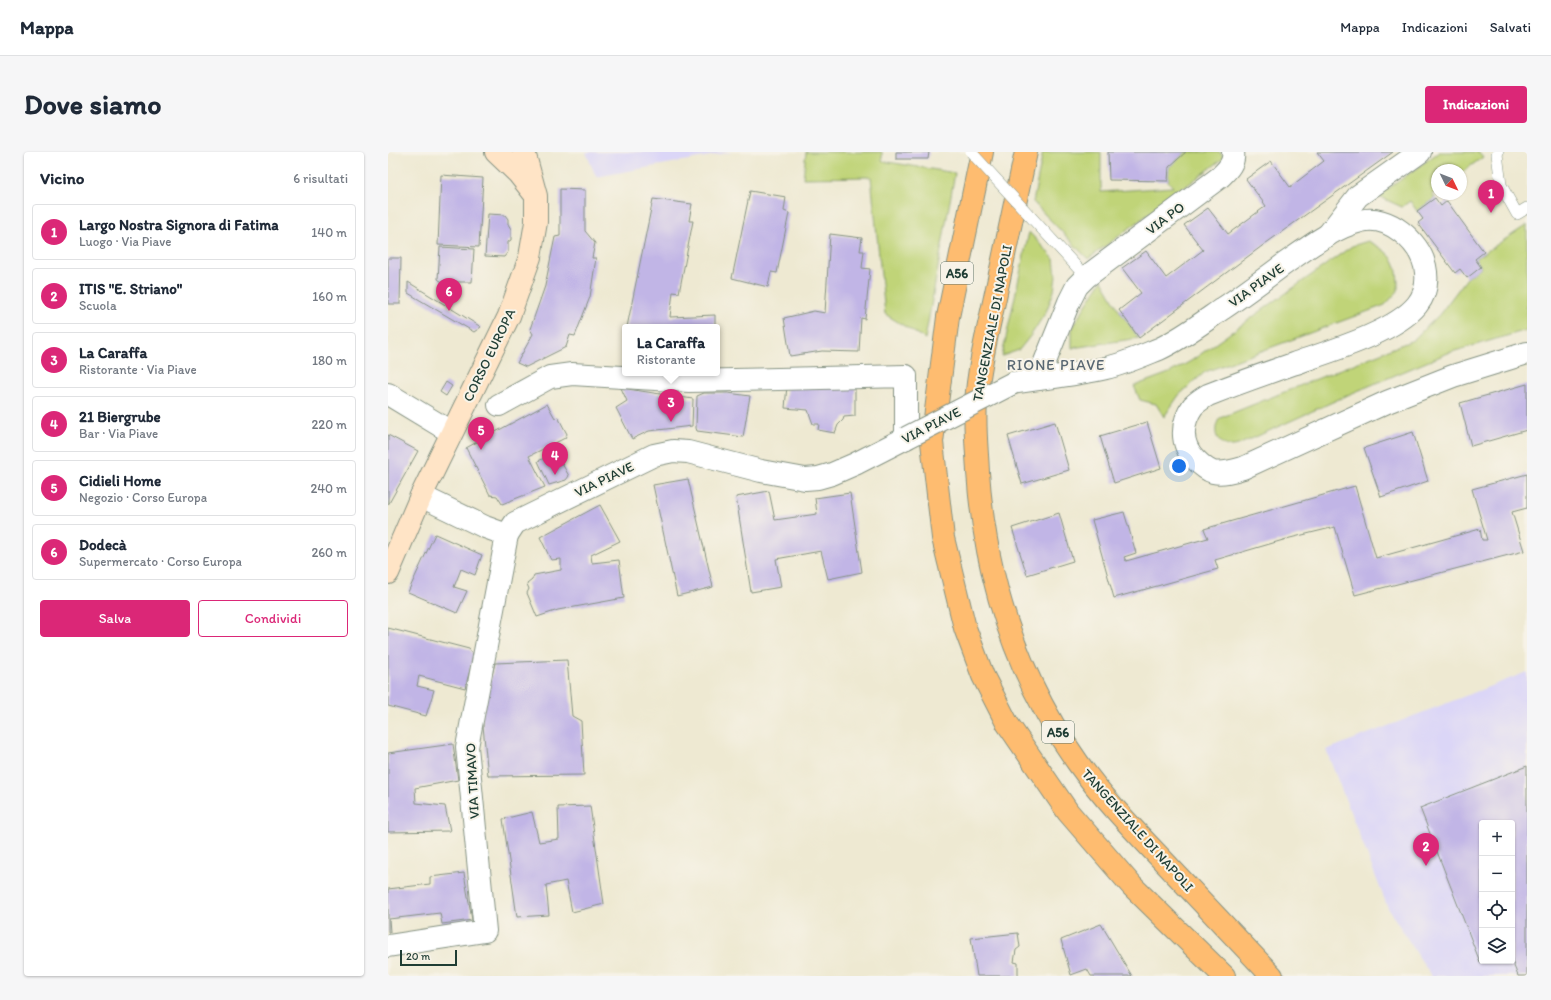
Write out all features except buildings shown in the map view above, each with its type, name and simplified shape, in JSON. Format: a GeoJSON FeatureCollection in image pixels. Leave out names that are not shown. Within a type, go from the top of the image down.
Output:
{"type":"FeatureCollection","features":[{"type":"Feature","properties":{"kind":"highway","name":"A56"},"geometry":{"type":"LineString","coordinates":[[982,152],[948,316],[932,442],[943,538],[965,628],[983,676],[1006,723],[1068,812],[1132,886],[1224,976]]}},
{"type":"Feature","properties":{"kind":"highway","name":"TANGENZIALE DI NAPOLI"},"geometry":{"type":"LineString","coordinates":[[1026,152],[986,343],[976,402],[980,496],[992,571],[1003,613],[1019,655],[1038,696],[1078,762],[1100,791],[1131,827],[1272,976]]}},
{"type":"Feature","properties":{"kind":"main road"},"geometry":{"type":"LineString","coordinates":[[496,152],[518,173],[536,196]]}},
{"type":"Feature","properties":{"kind":"main road","name":"CORSO EUROPA"},"geometry":{"type":"LineString","coordinates":[[388,573],[421,496],[451,432],[512,309],[530,258],[536,222],[536,196],[524,152]]}},
{"type":"Feature","properties":{"kind":"street","name":"VIA PO"},"geometry":{"type":"LineString","coordinates":[[1038,379],[1077,286],[1086,277],[1220,177],[1230,167],[1234,156],[1233,152]]}},
{"type":"Feature","properties":{"kind":"street"},"geometry":{"type":"LineString","coordinates":[[1327,236],[1358,196],[1420,152]]}},
{"type":"Feature","properties":{"kind":"street","name":"VIA PIAVE"},"geometry":{"type":"LineString","coordinates":[[507,535],[515,523],[616,472],[673,450],[688,452],[761,471],[805,479],[818,478],[832,474],[855,464],[1013,383],[1107,368],[1159,348],[1199,326],[1308,247],[1348,224],[1363,220],[1377,219],[1396,226],[1408,239],[1424,262],[1427,274],[1423,297],[1405,316],[1391,325],[1348,345],[1208,395],[1194,406],[1183,430],[1187,450],[1201,465],[1211,471],[1224,473],[1243,468],[1416,390],[1453,376],[1527,353]]}},
{"type":"Feature","properties":{"kind":"street"},"geometry":{"type":"LineString","coordinates":[[499,405],[550,377],[572,374],[689,382],[906,376],[906,438]]}},
{"type":"Feature","properties":{"kind":"street"},"geometry":{"type":"LineString","coordinates":[[388,394],[451,432]]}},
{"type":"Feature","properties":{"kind":"street"},"geometry":{"type":"LineString","coordinates":[[421,496],[485,527],[507,535]]}},
{"type":"Feature","properties":{"kind":"street","name":"VIA TIMAVO"},"geometry":{"type":"LineString","coordinates":[[388,946],[485,931],[467,747],[507,535]]}},
{"type":"Feature","properties":{"kind":"lane"},"geometry":{"type":"LineString","coordinates":[[971,152],[1086,277]]}},
{"type":"Feature","properties":{"kind":"lane"},"geometry":{"type":"LineString","coordinates":[[1498,152],[1501,185],[1518,214],[1527,208]]}},
{"type":"Feature","properties":{"kind":"shaded area"},"geometry":{"type":"Polygon","coordinates":[[[586,152],[732,152],[596,177],[586,152]]]}},
{"type":"Feature","properties":{"kind":"shaded area"},"geometry":{"type":"Polygon","coordinates":[[[1527,672],[1527,976],[1431,976],[1388,908],[1326,750],[1527,672]]]}},
{"type":"Feature","properties":{"kind":"green space"},"geometry":{"type":"Polygon","coordinates":[[[806,152],[882,152],[882,161],[955,173],[925,339],[885,314],[871,177],[803,178],[806,152]]]}},
{"type":"Feature","properties":{"kind":"green space"},"geometry":{"type":"Polygon","coordinates":[[[1043,152],[1101,152],[1101,192],[1173,187],[1168,181],[1169,167],[1186,152],[1220,152],[1224,158],[1088,259],[1033,202],[1043,152]]]}},
{"type":"Feature","properties":{"kind":"green space"},"geometry":{"type":"Polygon","coordinates":[[[1439,152],[1479,152],[1483,157],[1467,169],[1467,164],[1431,164],[1431,200],[1432,200],[1417,211],[1410,201],[1402,207],[1378,196],[1439,152]]]}},
{"type":"Feature","properties":{"kind":"green space"},"geometry":{"type":"Polygon","coordinates":[[[1527,225],[1527,330],[1448,353],[1350,394],[1238,445],[1229,446],[1220,442],[1216,435],[1216,426],[1220,418],[1413,340],[1439,315],[1467,278],[1481,267],[1475,259],[1527,225]]]}},
{"type":"Feature","properties":{"kind":"green space"},"geometry":{"type":"Polygon","coordinates":[[[1029,232],[1054,259],[1056,276],[1054,291],[1046,312],[1019,350],[1002,356],[1029,232]]]}},
{"type":"Feature","properties":{"kind":"green space"},"geometry":{"type":"Polygon","coordinates":[[[1368,241],[1389,255],[1396,266],[1398,291],[1385,305],[1205,372],[1179,395],[1164,417],[1156,404],[1140,400],[1134,386],[1169,373],[1191,361],[1352,246],[1368,241]]]}},
{"type":"Feature","properties":{"kind":"green space"},"geometry":{"type":"Polygon","coordinates":[[[1102,280],[1119,310],[1139,338],[1072,348],[1072,327],[1102,280]]]}},
{"type":"Feature","properties":{"kind":"place","name":"Largo Nostra Signora di Fatima"},"geometry":{"type":"Point","coordinates":[1491,213]}},
{"type":"Feature","properties":{"kind":"place","name":"Dodecà"},"geometry":{"type":"Point","coordinates":[449,311]}},
{"type":"Feature","properties":{"kind":"place","name":"La Caraffa"},"geometry":{"type":"Point","coordinates":[671,422]}},
{"type":"Feature","properties":{"kind":"place","name":"Cidieli Home"},"geometry":{"type":"Point","coordinates":[481,450]}},
{"type":"Feature","properties":{"kind":"place","name":"21 Biergrube"},"geometry":{"type":"Point","coordinates":[555,475]}},
{"type":"Feature","properties":{"kind":"place","name":"ITIS ''E. Striano''"},"geometry":{"type":"Point","coordinates":[1426,866]}},
{"type":"Feature","properties":{"kind":"district","name":"RIONE PIAVE"},"geometry":{"type":"Point","coordinates":[1056,365]}}]}
